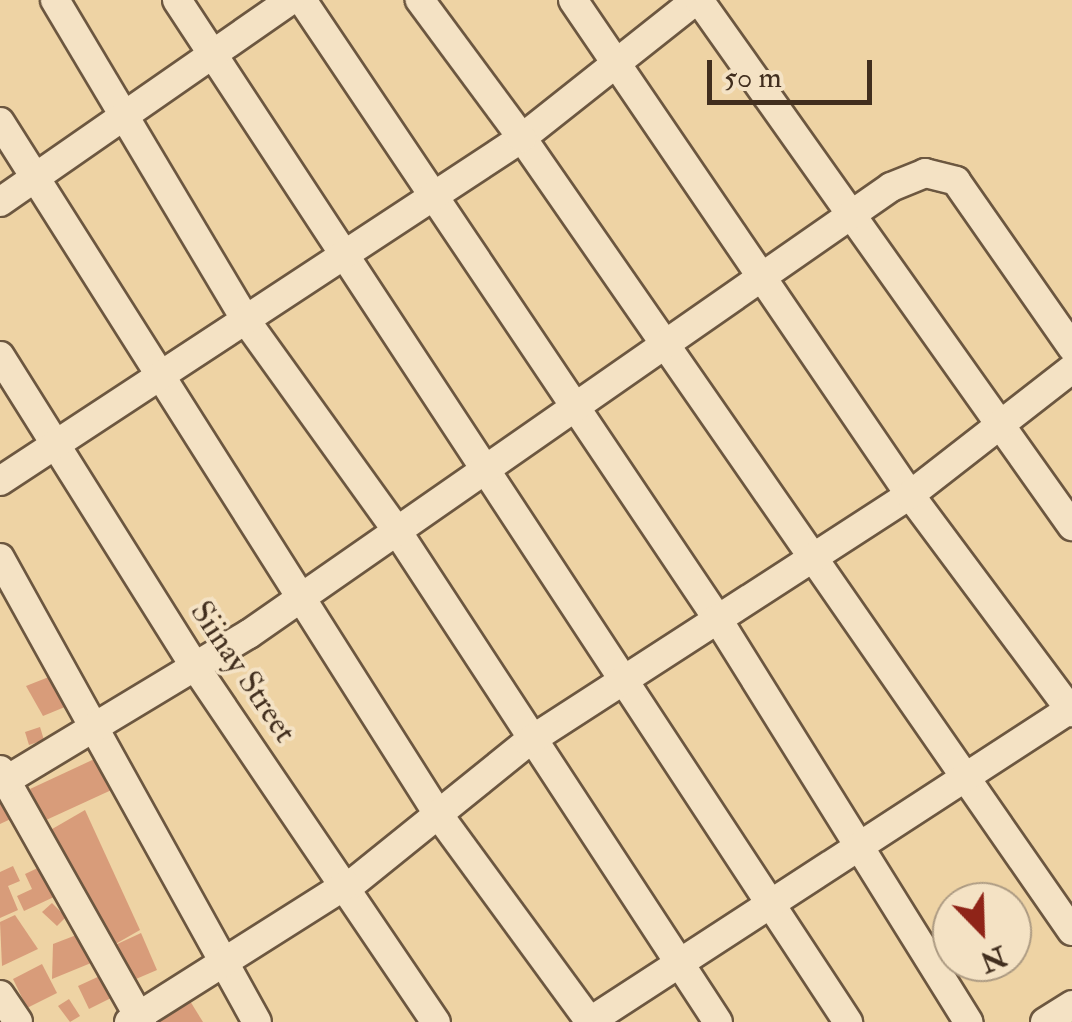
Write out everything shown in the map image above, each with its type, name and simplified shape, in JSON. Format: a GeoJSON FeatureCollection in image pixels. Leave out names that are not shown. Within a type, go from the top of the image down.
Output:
{"type":"FeatureCollection","features":[{"type":"Feature","properties":{"kind":"street"},"geometry":{"type":"LineString","coordinates":[[55,0],[247,322],[395,528],[528,742],[718,1022]]}},
{"type":"Feature","properties":{"kind":"street"},"geometry":{"type":"LineString","coordinates":[[177,0],[486,465],[848,1022]]}},
{"type":"Feature","properties":{"kind":"street"},"geometry":{"type":"LineString","coordinates":[[0,202],[291,0]]}},
{"type":"Feature","properties":{"kind":"street"},"geometry":{"type":"LineString","coordinates":[[302,0],[572,411],[717,618],[968,1022]]}},
{"type":"Feature","properties":{"kind":"street"},"geometry":{"type":"LineString","coordinates":[[420,0],[522,138],[666,351],[966,771],[1072,931]]}},
{"type":"Feature","properties":{"kind":"street"},"geometry":{"type":"LineString","coordinates":[[0,122],[36,175],[155,375],[303,593],[438,814],[590,1022],[854,842],[1071,710],[910,495],[574,0]]}},
{"type":"Feature","properties":{"kind":"street"},"geometry":{"type":"LineString","coordinates":[[0,481],[155,375],[247,322],[436,201],[697,0],[855,214],[999,427],[1072,526]]}},
{"type":"Feature","properties":{"kind":"street"},"geometry":{"type":"LineString","coordinates":[[1072,347],[942,172],[891,187],[666,351],[486,465],[196,668],[2,778],[137,1020],[347,886],[528,742],[910,495],[1072,368]]}},
{"type":"Feature","properties":{"kind":"street","name":"Siinay Street"},"geometry":{"type":"LineString","coordinates":[[0,356],[196,668],[436,1022]]}},
{"type":"Feature","properties":{"kind":"street"},"geometry":{"type":"LineString","coordinates":[[0,558],[96,728],[222,969],[257,1022]]}},
{"type":"Feature","properties":{"kind":"street"},"geometry":{"type":"LineString","coordinates":[[0,995],[18,1022]]}},
{"type":"Feature","properties":{"kind":"street"},"geometry":{"type":"LineString","coordinates":[[1045,1022],[1072,1005]]}},
{"type":"Feature","properties":{"kind":"building"},"geometry":{"type":"Polygon","coordinates":[[[64,671],[77,702],[43,716],[26,686],[64,671]]]}},
{"type":"Feature","properties":{"kind":"building"},"geometry":{"type":"Polygon","coordinates":[[[40,727],[44,740],[29,745],[25,732],[40,727]]]}},
{"type":"Feature","properties":{"kind":"building"},"geometry":{"type":"Polygon","coordinates":[[[103,755],[118,787],[44,821],[30,789],[103,755]]]}},
{"type":"Feature","properties":{"kind":"building"},"geometry":{"type":"Polygon","coordinates":[[[8,801],[15,817],[0,824],[0,804],[8,801]]]}},
{"type":"Feature","properties":{"kind":"building"},"geometry":{"type":"Polygon","coordinates":[[[85,810],[140,930],[112,946],[47,832],[85,810]]]}},
{"type":"Feature","properties":{"kind":"building"},"geometry":{"type":"Polygon","coordinates":[[[13,866],[20,881],[8,886],[18,910],[0,918],[0,872],[13,866]]]}},
{"type":"Feature","properties":{"kind":"building"},"geometry":{"type":"Polygon","coordinates":[[[42,866],[56,896],[24,911],[17,896],[32,889],[25,874],[42,866]]]}},
{"type":"Feature","properties":{"kind":"building"},"geometry":{"type":"Polygon","coordinates":[[[52,903],[66,917],[57,926],[42,912],[52,903]]]}},
{"type":"Feature","properties":{"kind":"building"},"geometry":{"type":"Polygon","coordinates":[[[15,915],[38,949],[2,966],[0,922],[15,915]]]}},
{"type":"Feature","properties":{"kind":"building"},"geometry":{"type":"Polygon","coordinates":[[[141,933],[157,970],[129,982],[113,946],[141,933]]]}},
{"type":"Feature","properties":{"kind":"building"},"geometry":{"type":"Polygon","coordinates":[[[79,934],[91,963],[52,979],[53,944],[79,934]]]}},
{"type":"Feature","properties":{"kind":"building"},"geometry":{"type":"Polygon","coordinates":[[[42,964],[57,993],[27,1008],[13,979],[42,964]]]}},
{"type":"Feature","properties":{"kind":"building"},"geometry":{"type":"Polygon","coordinates":[[[102,975],[113,997],[89,1009],[78,986],[102,975]]]}},
{"type":"Feature","properties":{"kind":"building"},"geometry":{"type":"Polygon","coordinates":[[[69,999],[80,1016],[70,1022],[58,1006],[69,999]]]}},
{"type":"Feature","properties":{"kind":"building"},"geometry":{"type":"Polygon","coordinates":[[[190,1001],[203,1022],[156,1022],[190,1001]]]}}]}
